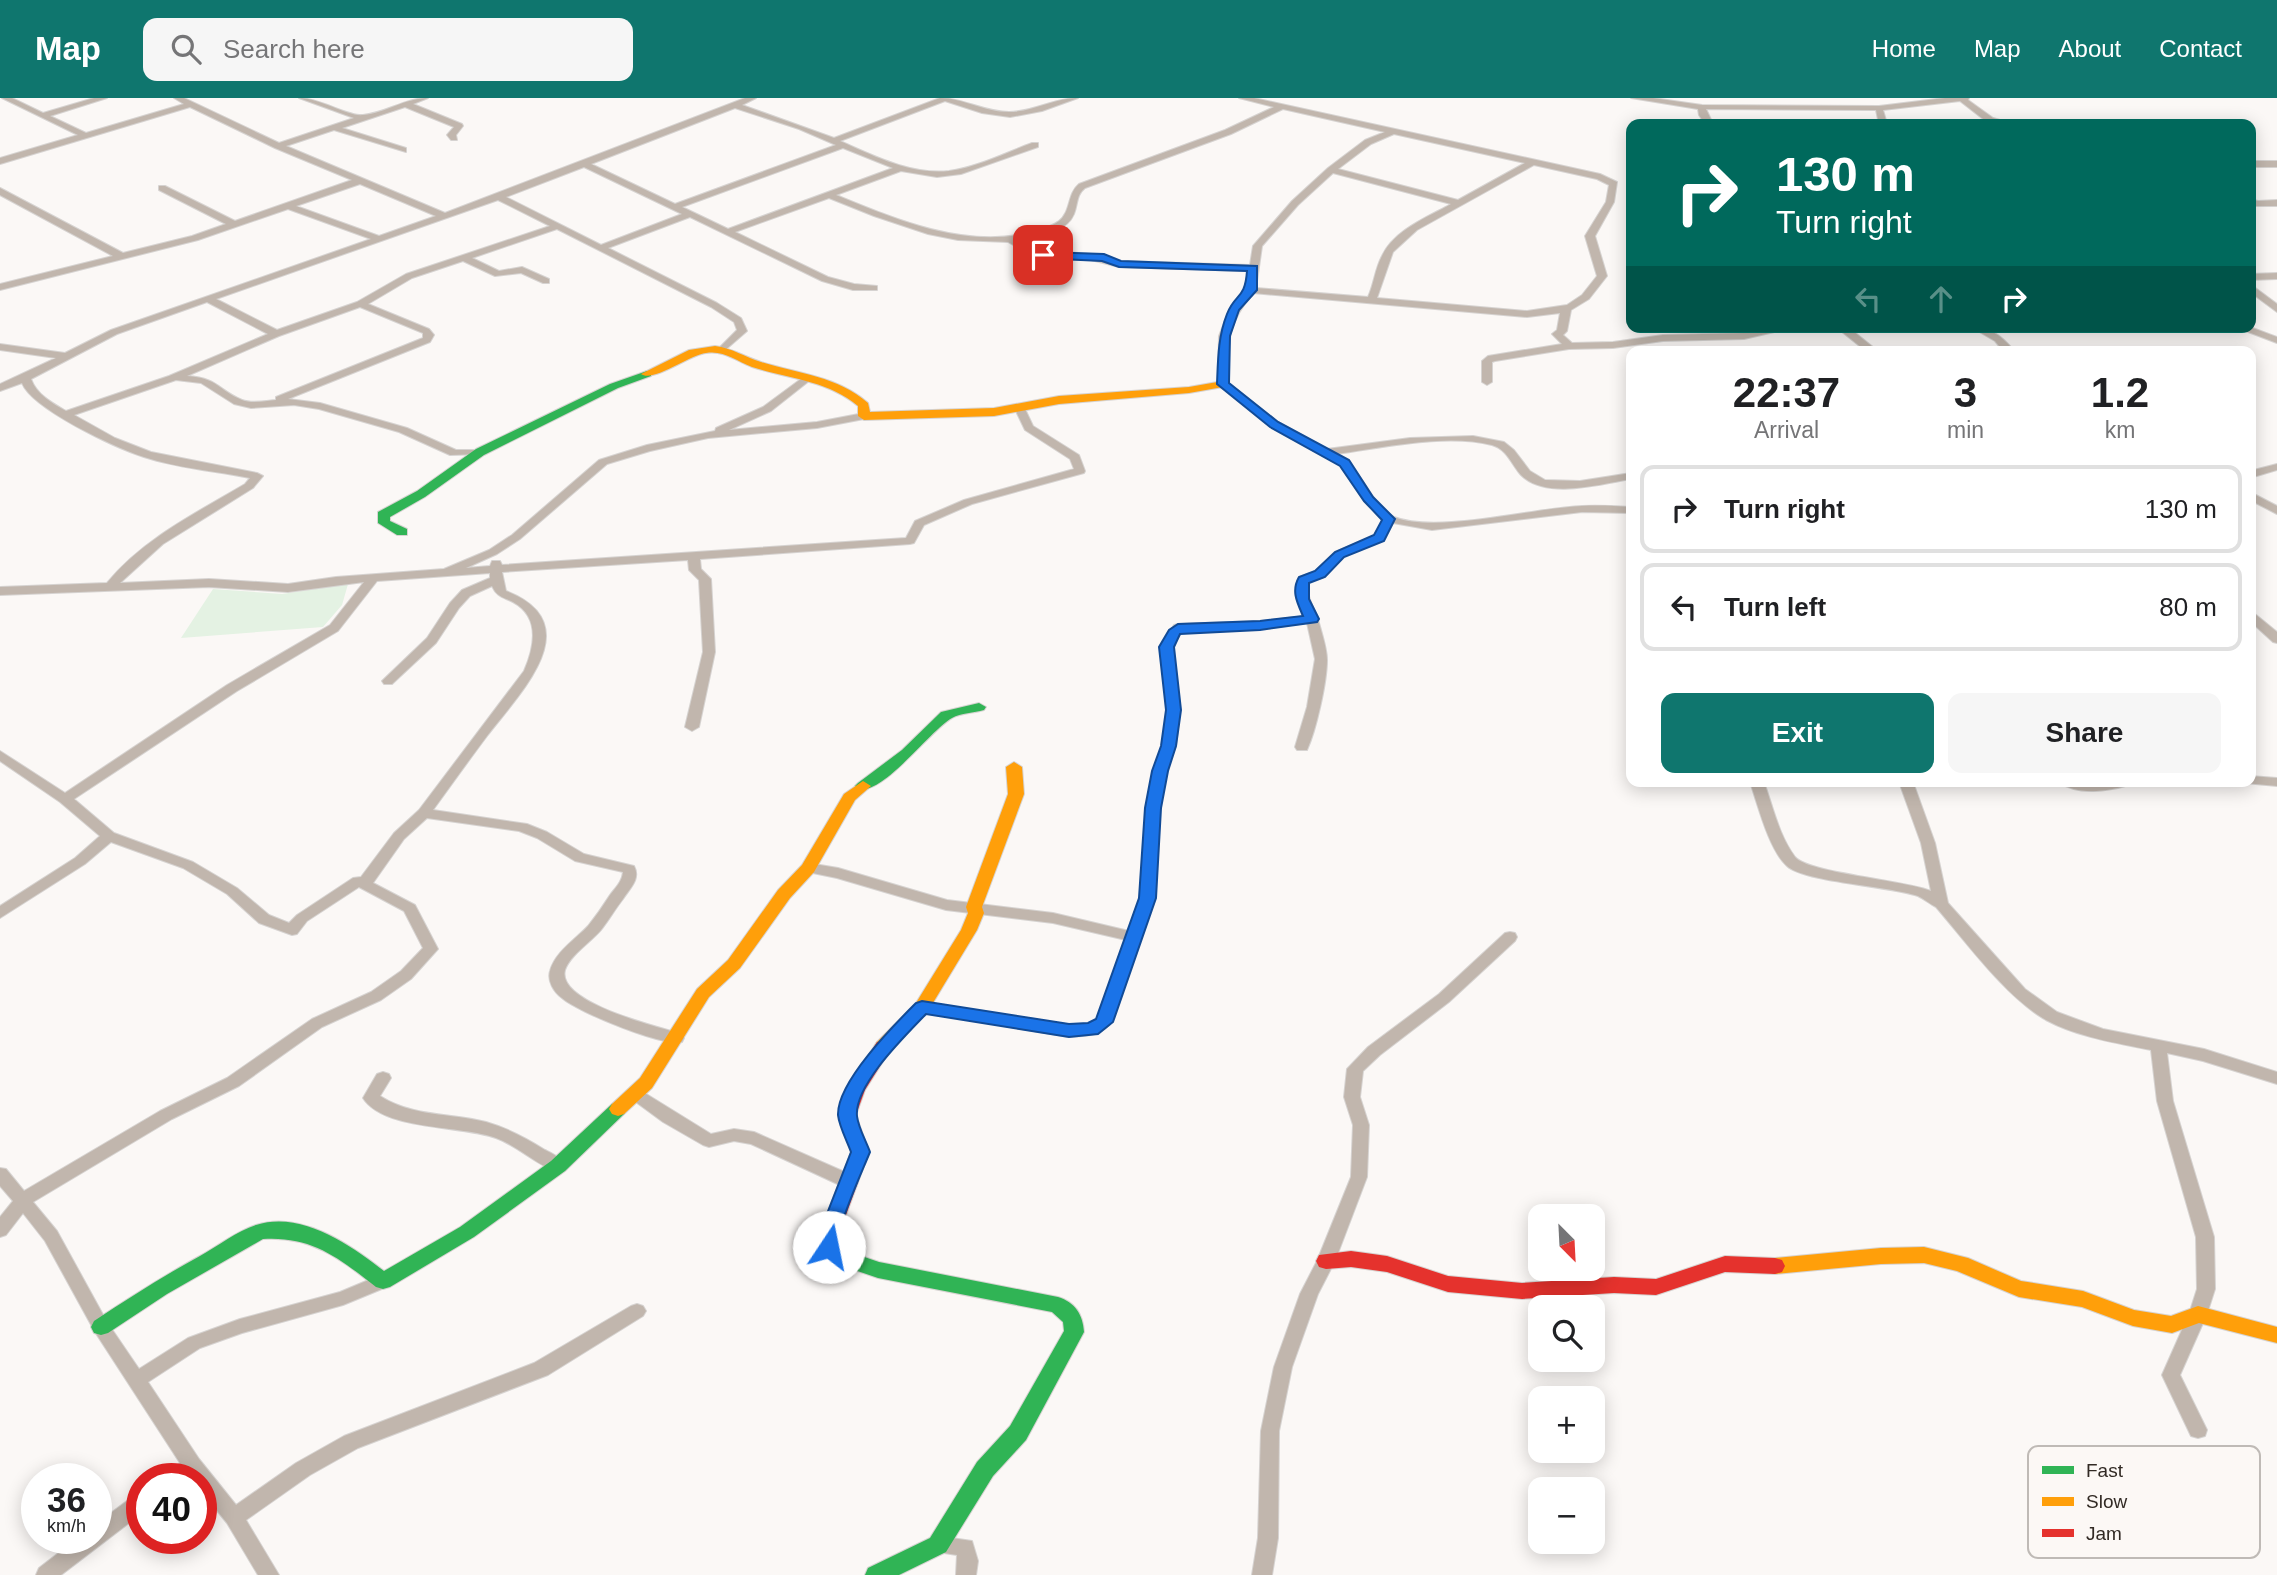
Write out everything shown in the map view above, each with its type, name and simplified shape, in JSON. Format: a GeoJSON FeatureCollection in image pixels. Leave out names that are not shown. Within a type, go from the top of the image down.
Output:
{"type":"FeatureCollection","features":[{"type":"Feature","properties":{"kind":"street"},"geometry":{"type":"LineString","coordinates":[[6,98],[84,135]]}},
{"type":"Feature","properties":{"kind":"street"},"geometry":{"type":"LineString","coordinates":[[44,115],[103,98]]}},
{"type":"Feature","properties":{"kind":"street"},"geometry":{"type":"LineString","coordinates":[[178,98],[278,146],[444,216]]}},
{"type":"Feature","properties":{"kind":"street"},"geometry":{"type":"LineString","coordinates":[[303,98],[360,118]]}},
{"type":"Feature","properties":{"kind":"street"},"geometry":{"type":"LineString","coordinates":[[278,146],[424,98]]}},
{"type":"Feature","properties":{"kind":"street"},"geometry":{"type":"LineString","coordinates":[[0,388],[114,332],[499,197],[752,98]]}},
{"type":"Feature","properties":{"kind":"street"},"geometry":{"type":"LineString","coordinates":[[675,207],[839,143],[929,101],[947,98],[983,113],[1022,114],[1074,98]]}},
{"type":"Feature","properties":{"kind":"street"},"geometry":{"type":"LineString","coordinates":[[1635,98],[1702,107],[1879,108],[1963,99],[1989,119]]}},
{"type":"Feature","properties":{"kind":"street"},"geometry":{"type":"LineString","coordinates":[[1249,99],[1600,177],[1614,184],[1610,202],[1590,236],[1602,276],[1586,300],[1566,309],[1527,314],[1251,290]]}},
{"type":"Feature","properties":{"kind":"street"},"geometry":{"type":"LineString","coordinates":[[0,161],[191,104]]}},
{"type":"Feature","properties":{"kind":"street"},"geometry":{"type":"LineString","coordinates":[[405,104],[459,126],[451,135],[454,138]]}},
{"type":"Feature","properties":{"kind":"street"},"geometry":{"type":"LineString","coordinates":[[735,105],[901,168],[940,175],[1003,158],[1035,145]]}},
{"type":"Feature","properties":{"kind":"street"},"geometry":{"type":"LineString","coordinates":[[1012,241],[1064,222],[1069,213],[1072,195],[1082,186],[1228,132],[1280,107]]}},
{"type":"Feature","properties":{"kind":"street"},"geometry":{"type":"LineString","coordinates":[[1702,107],[1706,119]]}},
{"type":"Feature","properties":{"kind":"street"},"geometry":{"type":"LineString","coordinates":[[1879,108],[1882,119]]}},
{"type":"Feature","properties":{"kind":"street"},"geometry":{"type":"LineString","coordinates":[[331,127],[402,150]]}},
{"type":"Feature","properties":{"kind":"street"},"geometry":{"type":"LineString","coordinates":[[1223,384],[1224,336],[1234,310],[1251,290],[1258,246],[1295,203],[1331,170],[1368,142],[1391,132]]}},
{"type":"Feature","properties":{"kind":"street"},"geometry":{"type":"LineString","coordinates":[[1372,299],[1380,286],[1386,256],[1397,241],[1414,228],[1533,162]]}},
{"type":"Feature","properties":{"kind":"street"},"geometry":{"type":"LineString","coordinates":[[585,164],[836,284],[874,288]]}},
{"type":"Feature","properties":{"kind":"street"},"geometry":{"type":"LineString","coordinates":[[2256,164],[2277,164]]}},
{"type":"Feature","properties":{"kind":"street"},"geometry":{"type":"LineString","coordinates":[[725,233],[901,168]]}},
{"type":"Feature","properties":{"kind":"street"},"geometry":{"type":"LineString","coordinates":[[1331,170],[1459,203]]}},
{"type":"Feature","properties":{"kind":"street"},"geometry":{"type":"LineString","coordinates":[[0,287],[123,257],[235,225],[362,180]]}},
{"type":"Feature","properties":{"kind":"street"},"geometry":{"type":"LineString","coordinates":[[162,188],[235,225]]}},
{"type":"Feature","properties":{"kind":"street"},"geometry":{"type":"LineString","coordinates":[[0,191],[123,257]]}},
{"type":"Feature","properties":{"kind":"street"},"geometry":{"type":"LineString","coordinates":[[827,194],[876,214],[945,236],[1012,241],[1043,255],[1104,257],[1119,264],[1253,268]]}},
{"type":"Feature","properties":{"kind":"street"},"geometry":{"type":"LineString","coordinates":[[499,197],[714,304],[738,320],[742,331],[724,348]]}},
{"type":"Feature","properties":{"kind":"street"},"geometry":{"type":"LineString","coordinates":[[2256,203],[2277,203]]}},
{"type":"Feature","properties":{"kind":"street"},"geometry":{"type":"LineString","coordinates":[[289,206],[379,239]]}},
{"type":"Feature","properties":{"kind":"street"},"geometry":{"type":"LineString","coordinates":[[600,248],[688,215]]}},
{"type":"Feature","properties":{"kind":"street"},"geometry":{"type":"LineString","coordinates":[[68,414],[203,366],[276,334],[360,304],[409,276],[555,226]]}},
{"type":"Feature","properties":{"kind":"street"},"geometry":{"type":"LineString","coordinates":[[462,257],[498,274],[522,270],[546,281]]}},
{"type":"Feature","properties":{"kind":"street"},"geometry":{"type":"LineString","coordinates":[[2256,275],[2277,276]]}},
{"type":"Feature","properties":{"kind":"street"},"geometry":{"type":"LineString","coordinates":[[2256,292],[2277,309]]}},
{"type":"Feature","properties":{"kind":"street"},"geometry":{"type":"LineString","coordinates":[[210,300],[276,334]]}},
{"type":"Feature","properties":{"kind":"street"},"geometry":{"type":"LineString","coordinates":[[269,404],[427,340],[429,335],[426,331],[360,304]]}},
{"type":"Feature","properties":{"kind":"street"},"geometry":{"type":"LineString","coordinates":[[1566,309],[1562,331],[1557,334],[1569,346]]}},
{"type":"Feature","properties":{"kind":"street"},"geometry":{"type":"LineString","coordinates":[[1487,382],[1487,361],[1492,358],[1569,346],[1756,333]]}},
{"type":"Feature","properties":{"kind":"street"},"geometry":{"type":"LineString","coordinates":[[1849,333],[1866,346]]}},
{"type":"Feature","properties":{"kind":"street"},"geometry":{"type":"LineString","coordinates":[[1987,333],[2004,346]]}},
{"type":"Feature","properties":{"kind":"street"},"geometry":{"type":"LineString","coordinates":[[2256,333],[2277,340]]}},
{"type":"Feature","properties":{"kind":"street"},"geometry":{"type":"LineString","coordinates":[[0,347],[64,356]]}},
{"type":"Feature","properties":{"kind":"street"},"geometry":{"type":"LineString","coordinates":[[402,532],[384,523],[383,515],[421,494],[454,461],[480,452],[614,386],[668,366],[703,349],[724,348],[754,364],[832,385],[856,397],[864,405],[864,416]]}},
{"type":"Feature","properties":{"kind":"street"},"geometry":{"type":"LineString","coordinates":[[203,366],[204,380]]}},
{"type":"Feature","properties":{"kind":"street"},"geometry":{"type":"LineString","coordinates":[[173,377],[204,380],[239,402],[251,405],[295,402],[344,411],[403,430],[454,461]]}},
{"type":"Feature","properties":{"kind":"street"},"geometry":{"type":"LineString","coordinates":[[25,378],[29,388],[46,404],[111,440],[148,455],[257,476],[249,486],[160,540],[131,563],[112,584]]}},
{"type":"Feature","properties":{"kind":"street"},"geometry":{"type":"LineString","coordinates":[[708,435],[767,409],[805,379]]}},
{"type":"Feature","properties":{"kind":"street"},"geometry":{"type":"LineString","coordinates":[[446,572],[493,552],[544,516],[603,462],[647,448],[708,435],[817,425],[864,416],[994,412],[1086,398],[1189,390],[1223,384],[1274,424],[1344,463],[1356,477],[1368,499],[1388,519],[1432,527],[1582,509],[1626,510]]}},
{"type":"Feature","properties":{"kind":"street"},"geometry":{"type":"LineString","coordinates":[[0,591],[112,584],[209,583],[288,589],[336,581],[446,572],[497,575],[694,554],[910,541],[919,523],[968,502],[1080,471],[1075,457],[1029,428],[1019,407]]}},
{"type":"Feature","properties":{"kind":"street"},"geometry":{"type":"LineString","coordinates":[[1328,452],[1431,440],[1496,442],[1509,450],[1531,477],[1545,482],[1581,485],[1626,477]]}},
{"type":"Feature","properties":{"kind":"street"},"geometry":{"type":"LineString","coordinates":[[2256,473],[2277,467]]}},
{"type":"Feature","properties":{"kind":"street"},"geometry":{"type":"LineString","coordinates":[[1581,485],[1582,509]]}},
{"type":"Feature","properties":{"kind":"street"},"geometry":{"type":"LineString","coordinates":[[2256,499],[2277,511]]}},
{"type":"Feature","properties":{"kind":"street"},"geometry":{"type":"LineString","coordinates":[[1301,747],[1321,659],[1312,619],[1302,599],[1303,580],[1320,574],[1339,554],[1379,538],[1388,519]]}},
{"type":"Feature","properties":{"kind":"street"},"geometry":{"type":"LineString","coordinates":[[364,884],[391,846],[424,813],[492,720],[509,705],[532,669],[538,654],[540,639],[534,617],[524,604],[501,593],[493,552]]}},
{"type":"Feature","properties":{"kind":"street"},"geometry":{"type":"LineString","coordinates":[[692,727],[709,652],[705,579],[695,570],[694,554]]}},
{"type":"Feature","properties":{"kind":"street"},"geometry":{"type":"LineString","coordinates":[[388,681],[432,640],[454,606],[467,593],[497,575]]}},
{"type":"Feature","properties":{"kind":"street"},"geometry":{"type":"LineString","coordinates":[[65,799],[232,688],[334,628],[373,579]]}},
{"type":"Feature","properties":{"kind":"street"},"geometry":{"type":"LineString","coordinates":[[922,1007],[1069,1031],[1091,1030],[1104,1022],[1148,898],[1153,808],[1174,710],[1167,647],[1174,633],[1178,628],[1260,625],[1312,619]]}},
{"type":"Feature","properties":{"kind":"street"},"geometry":{"type":"LineString","coordinates":[[2256,620],[2277,639]]}},
{"type":"Feature","properties":{"kind":"street"},"geometry":{"type":"LineString","coordinates":[[136,1380],[194,1342],[240,1326],[343,1298],[383,1281],[467,1231],[558,1166],[646,1083],[703,993],[734,964],[784,894],[808,868],[849,797],[907,753],[946,715],[979,707]]}},
{"type":"Feature","properties":{"kind":"street"},"geometry":{"type":"LineString","coordinates":[[0,755],[65,799],[109,836],[188,865],[232,891],[264,919],[292,930],[302,918],[358,881],[410,908],[431,949],[406,975],[376,996],[317,1023],[233,1082],[166,1115],[23,1199],[0,1230]]}},
{"type":"Feature","properties":{"kind":"street"},"geometry":{"type":"LineString","coordinates":[[876,1575],[938,1545],[985,1469],[1018,1433],[1074,1332],[1073,1320],[1058,1305],[878,1270],[836,1255],[829,1247],[828,1237],[839,1203],[850,1182],[860,1152],[847,1115],[856,1089],[880,1051],[922,1007],[969,930],[976,913],[974,907],[1016,794],[1014,767]]}},
{"type":"Feature","properties":{"kind":"street"},"geometry":{"type":"LineString","coordinates":[[2256,780],[2277,782]]}},
{"type":"Feature","properties":{"kind":"street"},"geometry":{"type":"LineString","coordinates":[[1760,787],[1776,837],[1792,863],[1809,871],[1882,883],[1924,894],[1941,904],[2020,993],[2052,1016],[2101,1034],[2204,1055],[2277,1078]]}},
{"type":"Feature","properties":{"kind":"street"},"geometry":{"type":"LineString","coordinates":[[1908,787],[1928,843],[1941,904]]}},
{"type":"Feature","properties":{"kind":"street"},"geometry":{"type":"LineString","coordinates":[[424,813],[522,827],[542,835],[580,858],[629,869],[629,881],[596,927],[558,969],[555,978],[558,986],[583,1005],[625,1024],[676,1038]]}},
{"type":"Feature","properties":{"kind":"street"},"geometry":{"type":"LineString","coordinates":[[0,913],[80,861],[109,836]]}},
{"type":"Feature","properties":{"kind":"street"},"geometry":{"type":"LineString","coordinates":[[808,868],[838,873],[936,902],[1053,918],[1133,937]]}},
{"type":"Feature","properties":{"kind":"street"},"geometry":{"type":"LineString","coordinates":[[1262,1575],[1268,1538],[1270,1431],[1283,1367],[1309,1294],[1326,1261],[1359,1177],[1361,1125],[1352,1097],[1355,1069],[1374,1051],[1444,998],[1510,937]]}},
{"type":"Feature","properties":{"kind":"street"},"geometry":{"type":"LineString","coordinates":[[2158,1046],[2168,1112],[2204,1237],[2206,1289],[2171,1375],[2198,1430]]}},
{"type":"Feature","properties":{"kind":"street"},"geometry":{"type":"LineString","coordinates":[[383,1078],[371,1098],[385,1110],[419,1120],[464,1125],[501,1133],[558,1166]]}},
{"type":"Feature","properties":{"kind":"street"},"geometry":{"type":"LineString","coordinates":[[635,1093],[669,1118],[709,1141],[734,1135],[754,1138],[850,1182]]}},
{"type":"Feature","properties":{"kind":"street"},"geometry":{"type":"LineString","coordinates":[[0,1174],[51,1236],[102,1327],[191,1463]]}},
{"type":"Feature","properties":{"kind":"street"},"geometry":{"type":"LineString","coordinates":[[102,1327],[160,1288],[245,1239],[260,1231],[278,1227],[296,1228],[309,1233],[347,1254],[383,1281]]}},
{"type":"Feature","properties":{"kind":"street"},"geometry":{"type":"LineString","coordinates":[[1326,1261],[1351,1259],[1387,1264],[1448,1284],[1522,1291],[1614,1285],[1656,1287],[1725,1264],[1767,1267],[1881,1256],[1924,1255],[1961,1264],[2020,1289],[2083,1299],[2133,1318],[2172,1325],[2198,1314],[2277,1335]]}},
{"type":"Feature","properties":{"kind":"street"},"geometry":{"type":"LineString","coordinates":[[234,1517],[303,1469],[351,1442],[541,1369],[637,1311]]}},
{"type":"Feature","properties":{"kind":"street"},"geometry":{"type":"LineString","coordinates":[[217,1496],[234,1517],[269,1575]]}},
{"type":"Feature","properties":{"kind":"street"},"geometry":{"type":"LineString","coordinates":[[112,1524],[126,1513]]}},
{"type":"Feature","properties":{"kind":"street"},"geometry":{"type":"LineString","coordinates":[[938,1545],[965,1547],[968,1561],[966,1575]]}},
{"type":"Feature","properties":{"kind":"street"},"geometry":{"type":"LineString","coordinates":[[46,1575],[73,1554]]}},
{"type":"Feature","properties":{"kind":"green space"},"geometry":{"type":"Polygon","coordinates":[[[348,584],[342,605],[323,627],[181,638],[213,589],[282,594],[348,584]]]}},
{"type":"Feature","properties":{"kind":"traffic: fast"},"geometry":{"type":"LineString","coordinates":[[402,532],[384,523],[383,515],[421,494],[480,452],[614,386],[647,374]]}},
{"type":"Feature","properties":{"kind":"traffic: fast"},"geometry":{"type":"LineString","coordinates":[[863,786],[907,753],[946,715],[979,707]]}},
{"type":"Feature","properties":{"kind":"traffic: fast"},"geometry":{"type":"LineString","coordinates":[[101,1327],[160,1288],[260,1231],[279,1230],[312,1236],[340,1250],[383,1281],[467,1232],[558,1166],[618,1109]]}},
{"type":"Feature","properties":{"kind":"traffic: fast"},"geometry":{"type":"LineString","coordinates":[[838,1256],[878,1270],[1058,1305],[1073,1319],[1074,1332],[1018,1433],[985,1469],[938,1545],[876,1575]]}},
{"type":"Feature","properties":{"kind":"traffic: slow"},"geometry":{"type":"LineString","coordinates":[[647,374],[693,352],[722,350],[751,363],[828,383],[841,389],[864,405],[864,416],[994,412],[1059,400],[1189,390],[1223,384]]}},
{"type":"Feature","properties":{"kind":"traffic: slow"},"geometry":{"type":"LineString","coordinates":[[883,1047],[922,1007],[969,930],[976,913],[974,907],[1016,794],[1014,767]]}},
{"type":"Feature","properties":{"kind":"traffic: slow"},"geometry":{"type":"LineString","coordinates":[[618,1109],[646,1083],[703,993],[734,964],[784,894],[808,868],[849,797],[863,786]]}},
{"type":"Feature","properties":{"kind":"traffic: slow"},"geometry":{"type":"LineString","coordinates":[[1775,1266],[1881,1256],[1924,1255],[1961,1264],[2019,1289],[2083,1299],[2133,1318],[2172,1325],[2198,1314],[2277,1335]]}},
{"type":"Feature","properties":{"kind":"traffic: jam"},"geometry":{"type":"LineString","coordinates":[[838,1256],[829,1247],[828,1237],[860,1152],[847,1115],[856,1089],[883,1047]]}},
{"type":"Feature","properties":{"kind":"traffic: jam"},"geometry":{"type":"LineString","coordinates":[[1326,1261],[1351,1259],[1387,1264],[1448,1284],[1522,1291],[1614,1285],[1656,1287],[1725,1264],[1775,1266]]}},
{"type":"Feature","properties":{"kind":"route"},"geometry":{"type":"LineString","coordinates":[[829,1247],[828,1237],[839,1203],[850,1182],[860,1152],[847,1115],[856,1089],[880,1051],[922,1007],[1069,1031],[1091,1030],[1104,1022],[1148,898],[1153,808],[1160,771],[1169,746],[1174,710],[1167,647],[1174,633],[1178,628],[1260,625],[1312,619],[1302,599],[1303,580],[1320,574],[1339,554],[1379,538],[1388,519],[1368,499],[1356,477],[1344,463],[1274,424],[1223,384],[1224,336],[1234,310],[1251,290],[1253,268],[1119,264],[1104,257],[1043,255]]}}]}
